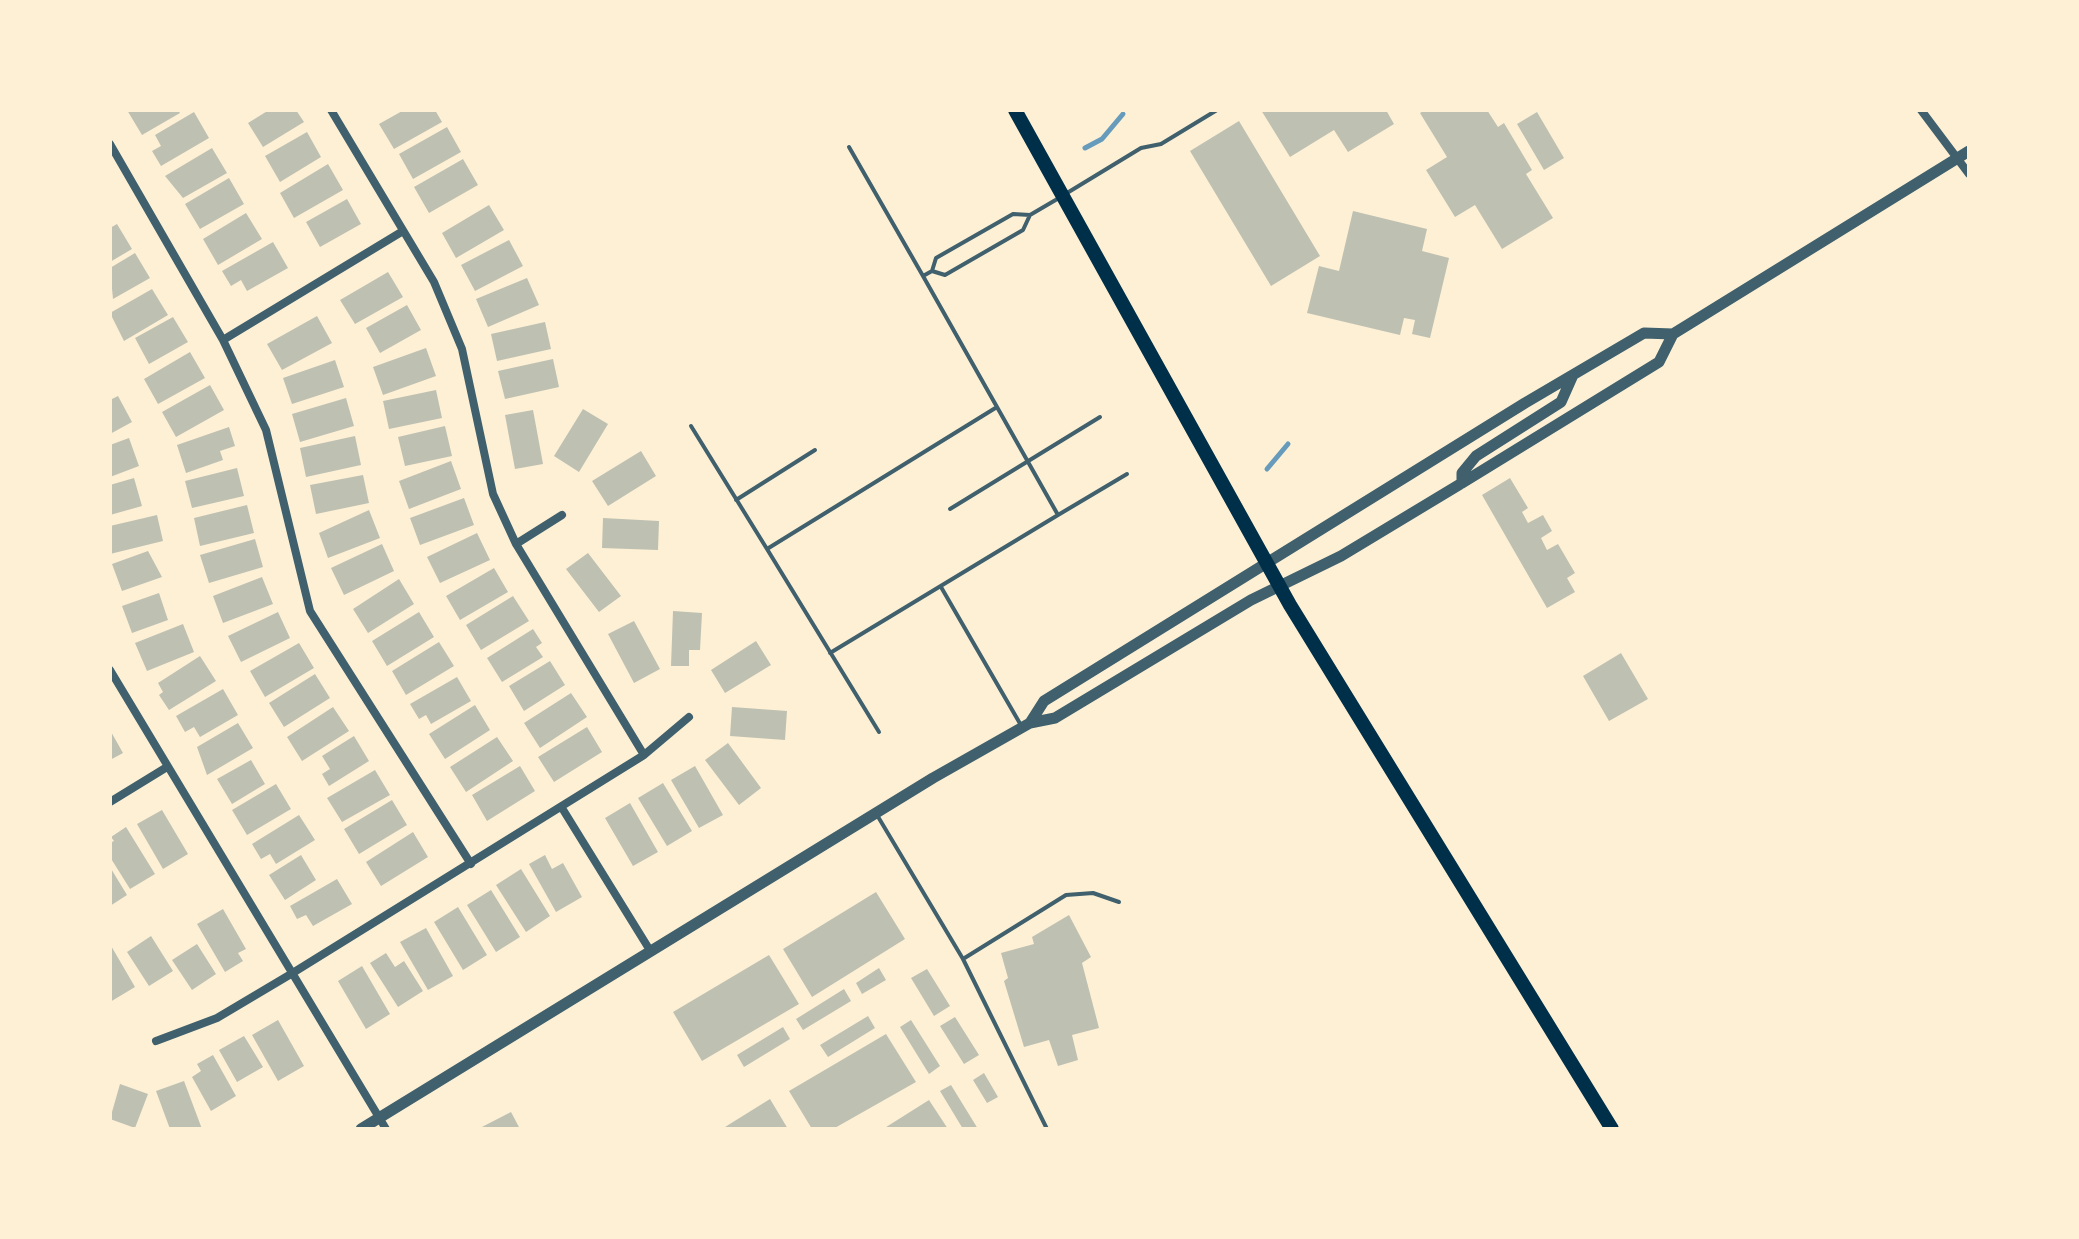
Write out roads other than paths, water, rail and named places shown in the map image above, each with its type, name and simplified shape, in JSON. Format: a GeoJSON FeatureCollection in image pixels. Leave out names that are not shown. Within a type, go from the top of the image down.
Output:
{"type":"FeatureCollection","features":[{"type":"Feature","properties":{"kind":"main road"},"geometry":{"type":"LineString","coordinates":[[1015,110],[1266,564],[1612,1129]]}},
{"type":"Feature","properties":{"kind":"street"},"geometry":{"type":"LineString","coordinates":[[331,110],[434,282],[462,349],[493,494],[516,544],[644,755]]}},
{"type":"Feature","properties":{"kind":"street"},"geometry":{"type":"LineString","coordinates":[[1921,110],[1969,174]]}},
{"type":"Feature","properties":{"kind":"street"},"geometry":{"type":"LineString","coordinates":[[110,144],[223,340],[266,430],[310,611],[471,864]]}},
{"type":"Feature","properties":{"kind":"street"},"geometry":{"type":"LineString","coordinates":[[361,1129],[383,1123],[876,813],[1026,725],[1055,718],[1279,586],[1341,556],[1462,483],[1659,362],[1673,334],[1969,151]]}},
{"type":"Feature","properties":{"kind":"street"},"geometry":{"type":"LineString","coordinates":[[223,340],[403,231]]}},
{"type":"Feature","properties":{"kind":"street"},"geometry":{"type":"LineString","coordinates":[[1026,725],[1044,701],[1323,526],[1644,333],[1673,334]]}},
{"type":"Feature","properties":{"kind":"street"},"geometry":{"type":"LineString","coordinates":[[1462,483],[1462,473],[1476,456],[1561,402],[1573,375]]}},
{"type":"Feature","properties":{"kind":"street"},"geometry":{"type":"LineString","coordinates":[[516,544],[562,515]]}},
{"type":"Feature","properties":{"kind":"street"},"geometry":{"type":"LineString","coordinates":[[110,670],[383,1123]]}},
{"type":"Feature","properties":{"kind":"street"},"geometry":{"type":"LineString","coordinates":[[156,1041],[217,1018],[291,974],[562,808],[644,755],[689,717]]}},
{"type":"Feature","properties":{"kind":"street"},"geometry":{"type":"LineString","coordinates":[[110,802],[167,767]]}},
{"type":"Feature","properties":{"kind":"street"},"geometry":{"type":"LineString","coordinates":[[562,808],[651,952]]}},
{"type":"Feature","properties":{"kind":"lane"},"geometry":{"type":"LineString","coordinates":[[923,276],[932,271],[936,258],[1013,214],[1030,215],[1141,148],[1161,144],[1217,110]]}},
{"type":"Feature","properties":{"kind":"lane"},"geometry":{"type":"LineString","coordinates":[[849,147],[1058,515]]}},
{"type":"Feature","properties":{"kind":"lane"},"geometry":{"type":"LineString","coordinates":[[932,271],[945,275],[1023,230],[1030,215]]}},
{"type":"Feature","properties":{"kind":"lane"},"geometry":{"type":"LineString","coordinates":[[767,549],[997,407]]}},
{"type":"Feature","properties":{"kind":"lane"},"geometry":{"type":"LineString","coordinates":[[950,509],[1026,459],[1100,417]]}},
{"type":"Feature","properties":{"kind":"lane"},"geometry":{"type":"LineString","coordinates":[[691,426],[879,732]]}},
{"type":"Feature","properties":{"kind":"lane"},"geometry":{"type":"LineString","coordinates":[[736,500],[815,450]]}},
{"type":"Feature","properties":{"kind":"lane"},"geometry":{"type":"LineString","coordinates":[[830,653],[1127,474]]}},
{"type":"Feature","properties":{"kind":"lane"},"geometry":{"type":"LineString","coordinates":[[941,587],[1026,725]]}},
{"type":"Feature","properties":{"kind":"lane"},"geometry":{"type":"LineString","coordinates":[[876,813],[963,959],[1047,1129]]}},
{"type":"Feature","properties":{"kind":"lane"},"geometry":{"type":"LineString","coordinates":[[963,959],[1066,895],[1093,893],[1119,902]]}},
{"type":"Feature","properties":{"kind":"waterway"},"geometry":{"type":"LineString","coordinates":[[1085,148],[1102,139],[1123,114]]}},
{"type":"Feature","properties":{"kind":"waterway"},"geometry":{"type":"LineString","coordinates":[[1267,469],[1288,444]]}}]}
